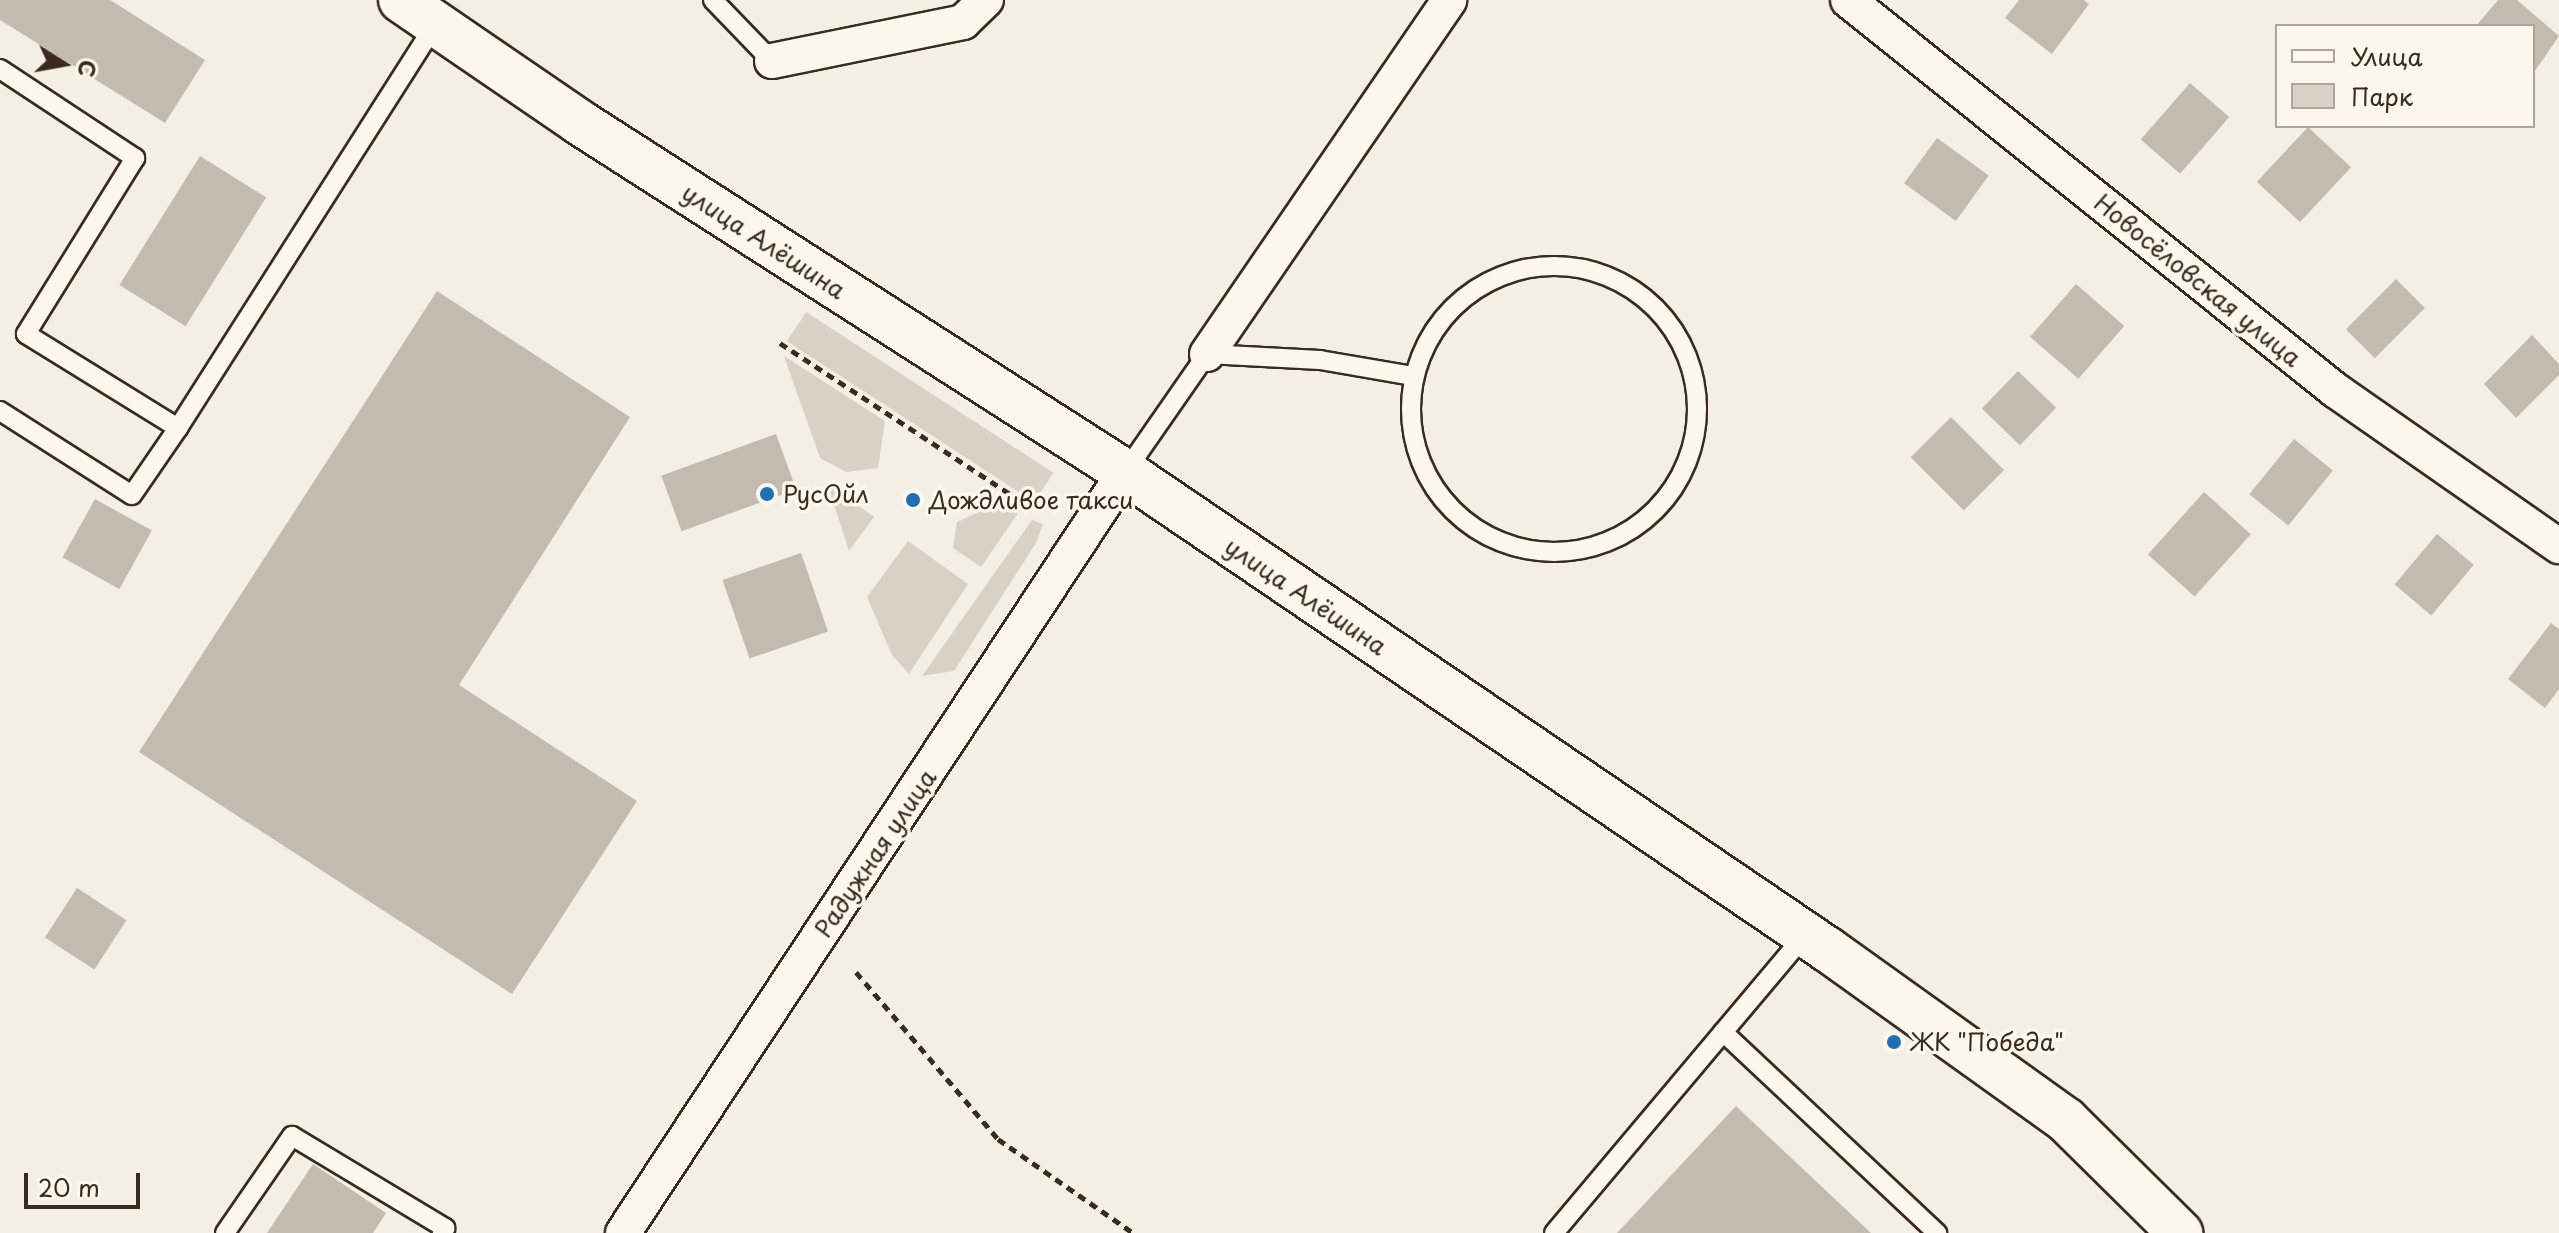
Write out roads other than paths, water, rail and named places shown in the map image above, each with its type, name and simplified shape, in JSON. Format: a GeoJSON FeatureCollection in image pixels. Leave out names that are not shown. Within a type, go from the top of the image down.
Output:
{"type":"FeatureCollection","features":[{"type":"Feature","properties":{"kind":"street"},"geometry":{"type":"LineString","coordinates":[[772,61],[963,22],[986,0]]}},
{"type":"Feature","properties":{"kind":"street"},"geometry":{"type":"LineString","coordinates":[[1207,354],[1449,0]]}},
{"type":"Feature","properties":{"kind":"street","name":"Новосёловская улица"},"geometry":{"type":"LineString","coordinates":[[1848,0],[2335,390],[2559,546]]}},
{"type":"Feature","properties":{"kind":"street","name":"улица Алёшина"},"geometry":{"type":"LineString","coordinates":[[418,11],[579,122],[1125,472],[1806,934],[2066,1120],[2180,1233]]}},
{"type":"Feature","properties":{"kind":"street","name":"Радужная улица"},"geometry":{"type":"LineString","coordinates":[[623,1233],[1125,472]]}},
{"type":"Feature","properties":{"kind":"lane"},"geometry":{"type":"LineString","coordinates":[[713,0],[772,61]]}},
{"type":"Feature","properties":{"kind":"lane"},"geometry":{"type":"LineString","coordinates":[[0,411],[132,495],[178,428],[418,11]]}},
{"type":"Feature","properties":{"kind":"lane"},"geometry":{"type":"LineString","coordinates":[[0,69],[135,158],[26,334],[178,428]]}},
{"type":"Feature","properties":{"kind":"lane"},"geometry":{"type":"LineString","coordinates":[[1543,265],[1588,269],[1630,286],[1664,315],[1688,354],[1698,398],[1695,443],[1675,489],[1641,525],[1618,537],[1595,548],[1546,553],[1497,542],[1455,515],[1426,474],[1411,426],[1414,376],[1431,334],[1460,299],[1499,276],[1543,265]]}},
{"type":"Feature","properties":{"kind":"lane"},"geometry":{"type":"LineString","coordinates":[[1125,472],[1207,354],[1320,360],[1414,376]]}},
{"type":"Feature","properties":{"kind":"lane"},"geometry":{"type":"LineString","coordinates":[[1554,1233],[1806,934]]}},
{"type":"Feature","properties":{"kind":"lane"},"geometry":{"type":"LineString","coordinates":[[1723,1032],[1937,1233]]}},
{"type":"Feature","properties":{"kind":"lane"},"geometry":{"type":"LineString","coordinates":[[225,1233],[292,1136],[445,1228],[442,1233]]}},
{"type":"Feature","properties":{"kind":"place","name":"РусОйл"},"geometry":{"type":"Point","coordinates":[767,494]}},
{"type":"Feature","properties":{"kind":"place","name":"Дождливое такси"},"geometry":{"type":"Point","coordinates":[913,500]}},
{"type":"Feature","properties":{"kind":"place","name":"ЖК \"Победа\""},"geometry":{"type":"Point","coordinates":[1894,1042]}}]}
